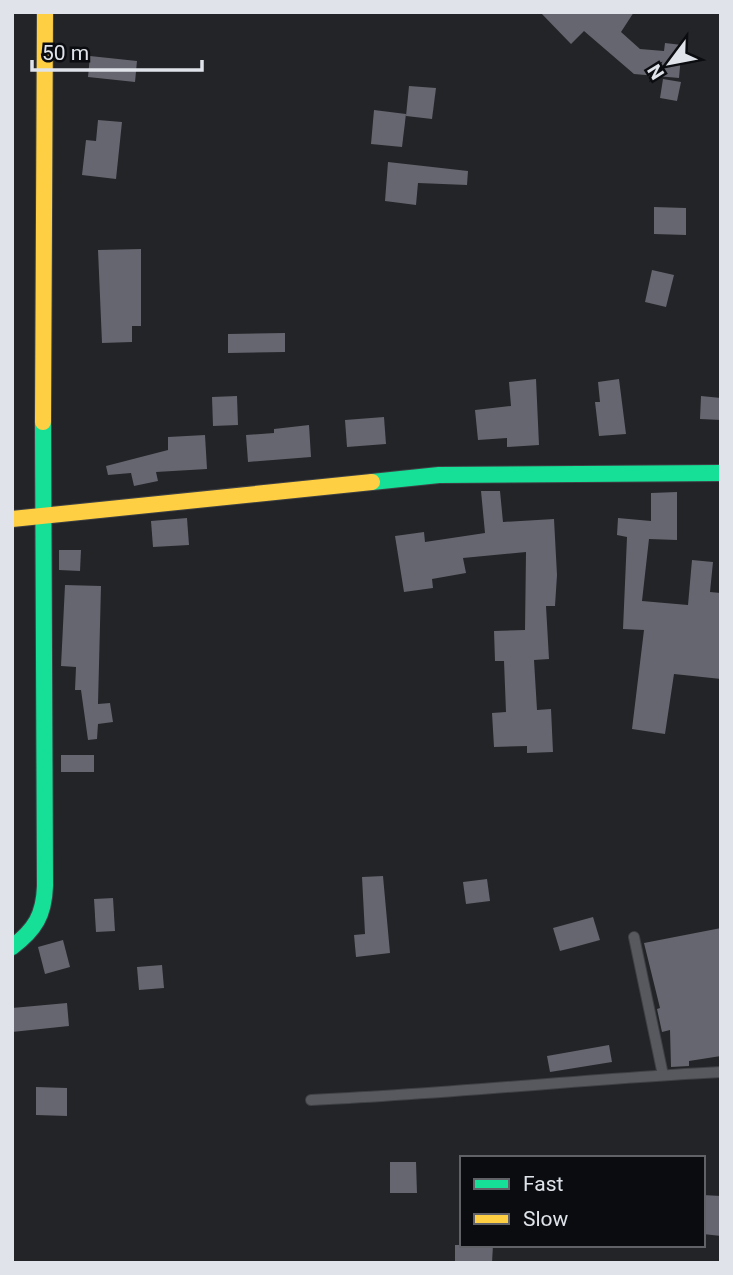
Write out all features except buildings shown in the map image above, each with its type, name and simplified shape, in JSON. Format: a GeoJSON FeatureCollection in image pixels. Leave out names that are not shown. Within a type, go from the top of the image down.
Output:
{"type":"FeatureCollection","features":[{"type":"Feature","properties":{"kind":"street"},"geometry":{"type":"LineString","coordinates":[[12,947],[33,932],[42,919],[45,903],[42,517],[45,12]]}},
{"type":"Feature","properties":{"kind":"street"},"geometry":{"type":"LineString","coordinates":[[12,519],[439,475],[721,473]]}},
{"type":"Feature","properties":{"kind":"lane"},"geometry":{"type":"LineString","coordinates":[[634,937],[663,1075]]}},
{"type":"Feature","properties":{"kind":"lane"},"geometry":{"type":"LineString","coordinates":[[311,1100],[444,1094],[578,1079],[721,1072]]}},
{"type":"Feature","properties":{"kind":"traffic: fast"},"geometry":{"type":"LineString","coordinates":[[12,947],[37,921],[43,905],[45,886],[43,422]]}},
{"type":"Feature","properties":{"kind":"traffic: fast"},"geometry":{"type":"LineString","coordinates":[[372,482],[439,475],[721,473]]}},
{"type":"Feature","properties":{"kind":"traffic: slow"},"geometry":{"type":"LineString","coordinates":[[43,422],[45,12]]}},
{"type":"Feature","properties":{"kind":"traffic: slow"},"geometry":{"type":"LineString","coordinates":[[12,519],[372,482]]}}]}
